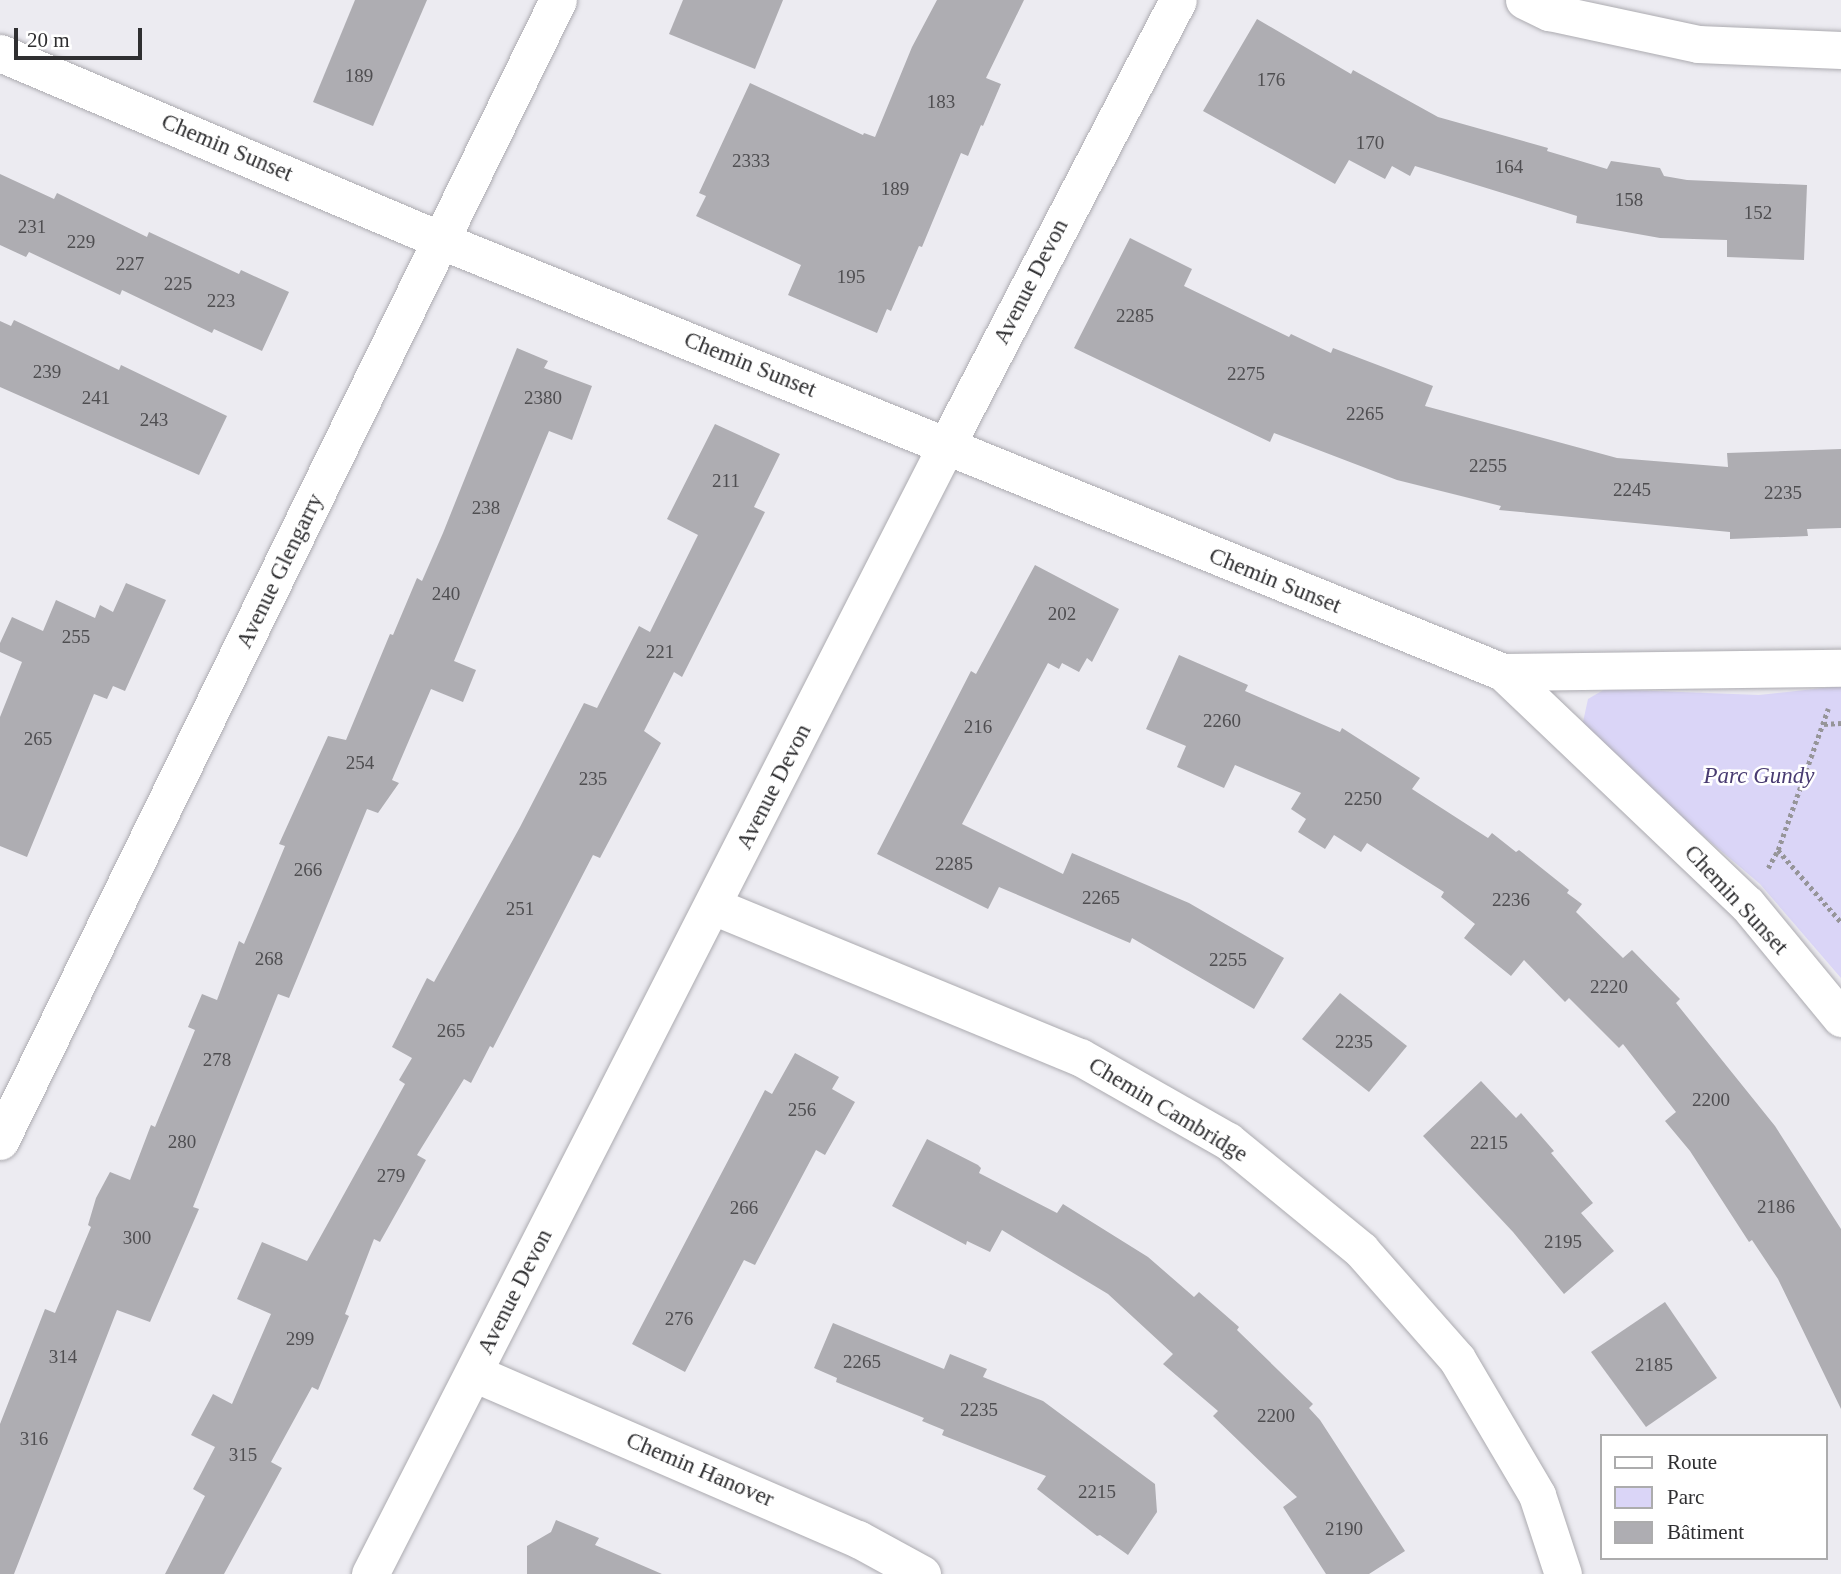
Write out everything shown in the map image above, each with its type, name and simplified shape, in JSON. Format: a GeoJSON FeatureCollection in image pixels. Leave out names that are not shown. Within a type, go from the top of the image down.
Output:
{"type":"FeatureCollection","features":[{"type":"Feature","properties":{"kind":"street","name":"Avenue Glengarry"},"geometry":{"type":"LineString","coordinates":[[0,1142],[558,0]]}},
{"type":"Feature","properties":{"kind":"street","name":"Avenue Devon"},"geometry":{"type":"LineString","coordinates":[[370,1574],[947,444],[1178,0]]}},
{"type":"Feature","properties":{"kind":"street"},"geometry":{"type":"LineString","coordinates":[[1524,0],[1549,12],[1698,44],[1841,50]]}},
{"type":"Feature","properties":{"kind":"street","name":"Chemin Sunset"},"geometry":{"type":"LineString","coordinates":[[0,53],[442,241],[1503,672],[1747,904],[1841,1018]]}},
{"type":"Feature","properties":{"kind":"street","name":"Chemin Sunset"},"geometry":{"type":"LineString","coordinates":[[1503,672],[1840,668]]}},
{"type":"Feature","properties":{"kind":"street","name":"Chemin Cambridge"},"geometry":{"type":"LineString","coordinates":[[713,906],[1080,1057],[1227,1141],[1361,1250],[1457,1359],[1537,1495],[1563,1574]]}},
{"type":"Feature","properties":{"kind":"street","name":"Chemin Hanover"},"geometry":{"type":"LineString","coordinates":[[474,1373],[858,1539],[922,1574]]}},
{"type":"Feature","properties":{"kind":"path"},"geometry":{"type":"LineString","coordinates":[[1747,904],[1779,850],[1824,724],[1840,668]]}},
{"type":"Feature","properties":{"kind":"path"},"geometry":{"type":"LineString","coordinates":[[1824,724],[1841,723]]}},
{"type":"Feature","properties":{"kind":"path"},"geometry":{"type":"LineString","coordinates":[[1779,850],[1841,922]]}},
{"type":"Feature","properties":{"kind":"green space","name":"Parc Gundy"},"geometry":{"type":"Polygon","coordinates":[[[1841,686],[1841,978],[1760,884],[1595,744],[1586,734],[1583,722],[1588,699],[1605,689],[1759,695],[1841,686]]]}},
{"type":"Feature","properties":{"kind":"building"},"geometry":{"type":"Polygon","coordinates":[[[355,0],[427,0],[373,126],[313,102],[355,0]]]}},
{"type":"Feature","properties":{"kind":"building"},"geometry":{"type":"Polygon","coordinates":[[[683,0],[783,0],[755,69],[669,34],[683,0]]]}},
{"type":"Feature","properties":{"kind":"building"},"geometry":{"type":"Polygon","coordinates":[[[937,0],[1024,0],[986,78],[1001,84],[983,126],[981,125],[968,156],[961,153],[922,247],[919,246],[891,311],[887,309],[877,333],[788,295],[801,265],[696,216],[706,196],[699,193],[750,83],[863,135],[864,133],[875,137],[912,47],[937,0]]]}},
{"type":"Feature","properties":{"kind":"building"},"geometry":{"type":"Polygon","coordinates":[[[1257,19],[1351,74],[1353,70],[1438,117],[1548,148],[1547,151],[1607,169],[1611,161],[1660,168],[1664,176],[1687,180],[1807,185],[1804,260],[1727,257],[1727,240],[1660,238],[1576,223],[1577,216],[1415,166],[1410,176],[1392,166],[1385,179],[1349,160],[1335,184],[1203,111],[1257,19]]]}},
{"type":"Feature","properties":{"kind":"building"},"geometry":{"type":"Polygon","coordinates":[[[0,174],[54,199],[57,193],[147,237],[149,232],[239,274],[241,270],[289,292],[262,351],[214,329],[212,333],[122,290],[120,295],[29,252],[26,257],[0,245],[0,174]]]}},
{"type":"Feature","properties":{"kind":"building"},"geometry":{"type":"Polygon","coordinates":[[[1130,238],[1192,269],[1184,286],[1289,337],[1291,334],[1331,353],[1333,348],[1433,386],[1425,406],[1617,458],[1728,467],[1727,453],[1841,449],[1841,528],[1807,529],[1808,536],[1730,539],[1730,532],[1499,510],[1501,506],[1397,480],[1274,433],[1270,442],[1074,348],[1130,238]]]}},
{"type":"Feature","properties":{"kind":"building"},"geometry":{"type":"Polygon","coordinates":[[[14,320],[119,370],[121,365],[227,416],[199,475],[0,387],[0,321],[11,326],[14,320]]]}},
{"type":"Feature","properties":{"kind":"building"},"geometry":{"type":"Polygon","coordinates":[[[517,348],[548,361],[544,368],[592,386],[572,440],[549,431],[454,661],[476,670],[463,702],[431,689],[392,780],[399,783],[378,813],[367,809],[289,998],[278,994],[193,1207],[199,1209],[150,1322],[117,1310],[14,1574],[0,1574],[0,1424],[45,1309],[55,1313],[91,1227],[88,1225],[96,1198],[110,1172],[130,1180],[151,1125],[155,1127],[195,1030],[188,1027],[202,994],[217,1000],[239,941],[244,944],[285,846],[279,844],[328,736],[346,740],[390,634],[393,635],[417,578],[422,581],[443,533],[517,348]]]}},
{"type":"Feature","properties":{"kind":"building"},"geometry":{"type":"Polygon","coordinates":[[[715,424],[780,454],[754,507],[765,512],[682,677],[674,672],[644,731],[661,743],[600,858],[593,855],[493,1048],[490,1046],[471,1083],[464,1079],[417,1155],[426,1160],[380,1242],[374,1239],[345,1314],[349,1316],[318,1390],[312,1387],[271,1462],[282,1468],[224,1574],[165,1574],[205,1496],[193,1489],[215,1447],[191,1435],[213,1394],[232,1404],[271,1314],[237,1299],[262,1242],[307,1261],[405,1084],[399,1080],[412,1058],[392,1047],[427,978],[434,982],[520,827],[584,703],[597,708],[639,626],[650,632],[698,535],[667,519],[715,424]]]}},
{"type":"Feature","properties":{"kind":"building"},"geometry":{"type":"Polygon","coordinates":[[[1035,565],[1119,609],[1092,662],[1087,658],[1079,672],[1062,663],[1059,669],[1048,663],[962,824],[1063,874],[1072,853],[1189,903],[1284,958],[1254,1009],[1132,938],[1130,943],[999,887],[988,909],[877,854],[971,671],[976,674],[1035,565]]]}},
{"type":"Feature","properties":{"kind":"building"},"geometry":{"type":"Polygon","coordinates":[[[126,583],[166,600],[125,691],[113,686],[107,699],[94,694],[27,857],[0,846],[0,717],[22,662],[0,652],[0,643],[12,617],[43,631],[56,600],[95,618],[100,605],[113,612],[126,583]]]}},
{"type":"Feature","properties":{"kind":"building"},"geometry":{"type":"Polygon","coordinates":[[[1179,655],[1248,685],[1245,691],[1340,732],[1342,728],[1420,778],[1412,789],[1488,838],[1492,833],[1516,852],[1519,850],[1569,890],[1567,893],[1582,904],[1576,912],[1623,958],[1632,950],[1680,999],[1676,1003],[1775,1126],[1841,1229],[1841,1409],[1778,1279],[1752,1240],[1749,1242],[1690,1151],[1665,1121],[1676,1112],[1623,1044],[1619,1048],[1569,998],[1565,1002],[1524,960],[1511,976],[1464,938],[1475,924],[1441,897],[1444,892],[1367,843],[1361,852],[1334,835],[1325,849],[1298,832],[1306,819],[1291,809],[1301,793],[1235,765],[1224,788],[1177,767],[1186,746],[1146,729],[1179,655]]]}},
{"type":"Feature","properties":{"kind":"building"},"geometry":{"type":"Polygon","coordinates":[[[1340,993],[1407,1046],[1369,1092],[1302,1039],[1340,993]]]}},
{"type":"Feature","properties":{"kind":"building"},"geometry":{"type":"Polygon","coordinates":[[[795,1053],[839,1077],[832,1089],[855,1102],[825,1155],[816,1150],[755,1265],[744,1260],[685,1372],[632,1344],[765,1090],[772,1094],[795,1053]]]}},
{"type":"Feature","properties":{"kind":"building"},"geometry":{"type":"Polygon","coordinates":[[[1481,1081],[1516,1118],[1521,1113],[1554,1151],[1551,1153],[1593,1203],[1581,1213],[1614,1251],[1564,1294],[1513,1232],[1423,1136],[1481,1081]]]}},
{"type":"Feature","properties":{"kind":"building"},"geometry":{"type":"Polygon","coordinates":[[[927,1139],[978,1165],[981,1168],[979,1173],[1057,1213],[1063,1204],[1148,1257],[1194,1297],[1199,1292],[1239,1327],[1237,1330],[1313,1404],[1309,1408],[1320,1420],[1405,1551],[1369,1574],[1326,1574],[1283,1507],[1297,1497],[1213,1416],[1218,1411],[1163,1364],[1173,1354],[1108,1294],[1002,1230],[990,1252],[967,1241],[966,1245],[892,1206],[927,1139]]]}},
{"type":"Feature","properties":{"kind":"building"},"geometry":{"type":"Polygon","coordinates":[[[1665,1302],[1717,1378],[1646,1427],[1591,1352],[1665,1302]]]}},
{"type":"Feature","properties":{"kind":"building"},"geometry":{"type":"Polygon","coordinates":[[[833,1323],[944,1369],[950,1354],[987,1369],[983,1377],[1043,1401],[1155,1484],[1157,1512],[1128,1555],[1100,1535],[1097,1536],[1037,1489],[1046,1476],[942,1435],[944,1430],[922,1421],[924,1418],[836,1382],[837,1378],[814,1368],[833,1323]]]}},
{"type":"Feature","properties":{"kind":"building"},"geometry":{"type":"Polygon","coordinates":[[[556,1520],[599,1538],[595,1545],[662,1574],[527,1574],[527,1546],[551,1532],[556,1520]]]}}]}
